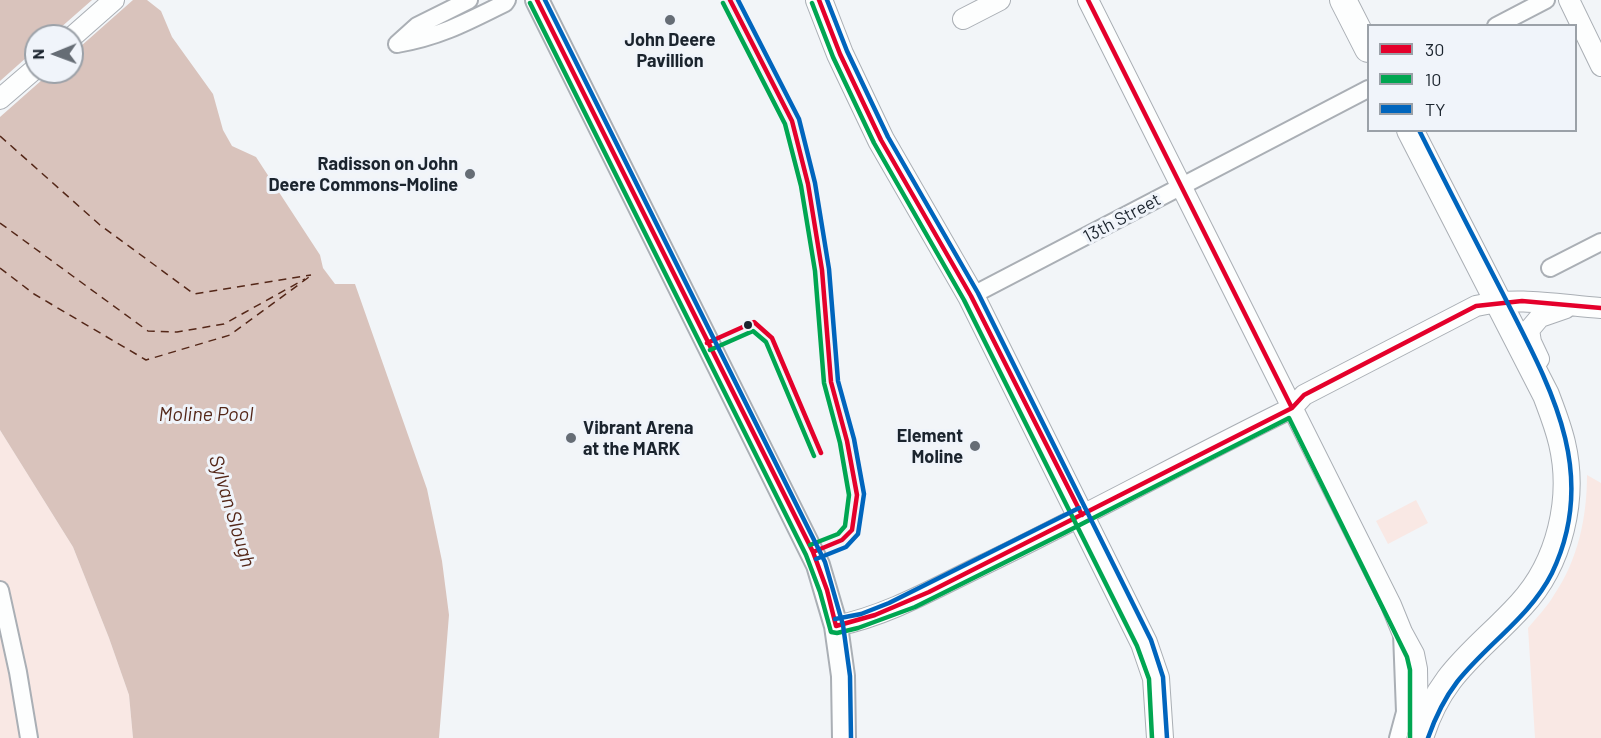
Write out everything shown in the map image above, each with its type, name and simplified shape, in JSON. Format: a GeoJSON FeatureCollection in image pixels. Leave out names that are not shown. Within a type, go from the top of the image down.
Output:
{"type":"FeatureCollection","features":[{"type":"Feature","properties":{"kind":"main road"},"geometry":{"type":"LineString","coordinates":[[537,0],[813,552],[837,626],[843,676],[844,738]]}},
{"type":"Feature","properties":{"kind":"main road"},"geometry":{"type":"LineString","coordinates":[[819,0],[840,54],[881,140],[971,296],[1144,643],[1154,667],[1158,692],[1160,738]]}},
{"type":"Feature","properties":{"kind":"main road"},"geometry":{"type":"LineString","coordinates":[[1343,0],[1367,48]]}},
{"type":"Feature","properties":{"kind":"main road"},"geometry":{"type":"LineString","coordinates":[[1411,132],[1546,395],[1557,422],[1566,471],[1564,516],[1557,543],[1536,587],[1522,605],[1465,659],[1445,683],[1419,738]]}},
{"type":"Feature","properties":{"kind":"street"},"geometry":{"type":"LineString","coordinates":[[84,26],[114,0]]}},
{"type":"Feature","properties":{"kind":"street"},"geometry":{"type":"LineString","coordinates":[[470,0],[417,26],[397,45],[424,40],[450,30],[507,0]]}},
{"type":"Feature","properties":{"kind":"street"},"geometry":{"type":"LineString","coordinates":[[963,19],[1000,0]]}},
{"type":"Feature","properties":{"kind":"street"},"geometry":{"type":"LineString","coordinates":[[1088,0],[1391,605],[1413,654],[1417,669],[1419,738]]}},
{"type":"Feature","properties":{"kind":"street"},"geometry":{"type":"LineString","coordinates":[[1500,24],[1546,0]]}},
{"type":"Feature","properties":{"kind":"street"},"geometry":{"type":"LineString","coordinates":[[1569,0],[1599,58]]}},
{"type":"Feature","properties":{"kind":"street"},"geometry":{"type":"LineString","coordinates":[[0,99],[24,78]]}},
{"type":"Feature","properties":{"kind":"street","name":"13th Street"},"geometry":{"type":"LineString","coordinates":[[971,296],[1367,90]]}},
{"type":"Feature","properties":{"kind":"street"},"geometry":{"type":"LineString","coordinates":[[1550,268],[1601,242]]}},
{"type":"Feature","properties":{"kind":"street"},"geometry":{"type":"LineString","coordinates":[[837,626],[863,621],[892,610],[1082,515],[1292,408],[1304,396],[1476,306],[1497,301],[1601,308]]}},
{"type":"Feature","properties":{"kind":"street"},"geometry":{"type":"LineString","coordinates":[[1563,445],[1553,388],[1531,342],[1529,330],[1540,317],[1575,306]]}},
{"type":"Feature","properties":{"kind":"street"},"geometry":{"type":"LineString","coordinates":[[0,590],[18,672],[29,738]]}},
{"type":"Feature","properties":{"kind":"street"},"geometry":{"type":"LineString","coordinates":[[1398,738],[1405,712],[1402,632]]}},
{"type":"Feature","properties":{"kind":"shaded area"},"geometry":{"type":"Polygon","coordinates":[[[0,430],[73,547],[129,695],[133,738],[0,738],[0,430]]]}},
{"type":"Feature","properties":{"kind":"shaded area"},"geometry":{"type":"Polygon","coordinates":[[[1587,475],[1601,483],[1601,738],[1535,738],[1528,628],[1554,595],[1575,553],[1583,522],[1587,475]]]}},
{"type":"Feature","properties":{"kind":"shaded area"},"geometry":{"type":"Polygon","coordinates":[[[1416,500],[1428,523],[1388,544],[1376,521],[1416,500]]]}},
{"type":"Feature","properties":{"kind":"water","name":"Moline Pool"},"geometry":{"type":"Polygon","coordinates":[[[0,0],[147,0],[161,11],[172,37],[213,94],[223,130],[232,146],[256,157],[320,255],[323,268],[335,284],[355,284],[427,489],[442,561],[449,615],[439,738],[133,738],[129,695],[73,547],[0,430],[0,0]]]}},
{"type":"Feature","properties":{"kind":"pier"},"geometry":{"type":"Polygon","coordinates":[[[92,0],[133,0],[84,43],[84,24],[65,24],[92,0]]]}},
{"type":"Feature","properties":{"kind":"pier"},"geometry":{"type":"Polygon","coordinates":[[[24,60],[24,84],[37,84],[0,117],[0,81],[24,60]]]}},
{"type":"Feature","properties":{"kind":"ferry route"},"geometry":{"type":"LineString","coordinates":[[0,136],[100,225],[194,294],[311,275]]}},
{"type":"Feature","properties":{"kind":"ferry route"},"geometry":{"type":"LineString","coordinates":[[0,223],[148,331],[177,332],[224,324],[305,279]]}},
{"type":"Feature","properties":{"kind":"ferry route"},"geometry":{"type":"LineString","coordinates":[[0,268],[34,294],[146,360],[230,335],[309,277]]}},
{"type":"Feature","properties":{"kind":"transit line","name":"30"},"geometry":{"type":"LineString","coordinates":[[537,0],[813,552],[827,590],[836,626],[875,615],[929,592],[1292,408],[1304,395],[1476,306],[1522,301],[1601,308]]}},
{"type":"Feature","properties":{"kind":"transit line","name":"TY"},"geometry":{"type":"LineString","coordinates":[[545,0],[825,562],[843,625],[850,676],[851,738]]}},
{"type":"Feature","properties":{"kind":"transit line","name":"30"},"geometry":{"type":"LineString","coordinates":[[730,0],[792,121],[808,184],[822,270],[831,382],[847,441],[857,495],[852,530],[842,540],[813,552]]}},
{"type":"Feature","properties":{"kind":"transit line","name":"TY"},"geometry":{"type":"LineString","coordinates":[[738,0],[799,119],[815,183],[829,269],[838,381],[854,439],[864,494],[858,534],[846,547],[816,559]]}},
{"type":"Feature","properties":{"kind":"transit line","name":"30"},"geometry":{"type":"LineString","coordinates":[[819,0],[840,54],[881,140],[971,296],[1082,515]]}},
{"type":"Feature","properties":{"kind":"transit line","name":"TY"},"geometry":{"type":"LineString","coordinates":[[827,0],[847,51],[888,137],[978,293],[1151,640],[1163,677],[1167,738]]}},
{"type":"Feature","properties":{"kind":"transit line","name":"30"},"geometry":{"type":"LineString","coordinates":[[1088,0],[1292,408]]}},
{"type":"Feature","properties":{"kind":"transit line","name":"10"},"geometry":{"type":"LineString","coordinates":[[530,3],[806,555],[820,592],[831,632],[837,633],[858,628],[915,607],[1289,418],[1407,657],[1410,670],[1410,738]]}},
{"type":"Feature","properties":{"kind":"transit line","name":"10"},"geometry":{"type":"LineString","coordinates":[[723,3],[785,124],[801,186],[815,271],[824,383],[840,443],[849,495],[845,526],[838,534],[810,545]]}},
{"type":"Feature","properties":{"kind":"transit line","name":"10"},"geometry":{"type":"LineString","coordinates":[[812,3],[833,57],[874,143],[964,300],[1137,646],[1149,679],[1152,738]]}},
{"type":"Feature","properties":{"kind":"transit line","name":"TY"},"geometry":{"type":"LineString","coordinates":[[1420,132],[1551,394],[1563,428],[1570,463],[1571,499],[1566,535],[1552,573],[1543,589],[1520,617],[1457,682],[1440,709],[1428,738]]}},
{"type":"Feature","properties":{"kind":"transit line","name":"30"},"geometry":{"type":"LineString","coordinates":[[707,343],[754,322],[772,338],[821,453]]}},
{"type":"Feature","properties":{"kind":"transit line","name":"10"},"geometry":{"type":"LineString","coordinates":[[710,350],[753,331],[766,342],[814,456]]}},
{"type":"Feature","properties":{"kind":"transit line","name":"TY"},"geometry":{"type":"LineString","coordinates":[[835,619],[861,614],[889,603],[1079,508]]}},
{"type":"Feature","properties":{"kind":"place","name":"John Deere Pavillion"},"geometry":{"type":"Point","coordinates":[670,20]}},
{"type":"Feature","properties":{"kind":"place","name":"Radisson on John Deere Commons-Moline"},"geometry":{"type":"Point","coordinates":[470,174]}},
{"type":"Feature","properties":{"kind":"place","name":"Vibrant Arena at the MARK"},"geometry":{"type":"Point","coordinates":[571,438]}},
{"type":"Feature","properties":{"kind":"place","name":"Element Moline"},"geometry":{"type":"Point","coordinates":[975,446]}},
{"type":"Feature","properties":{"kind":"water label","name":"Sylvan Slough"},"geometry":{"type":"Point","coordinates":[232,511]}}]}
